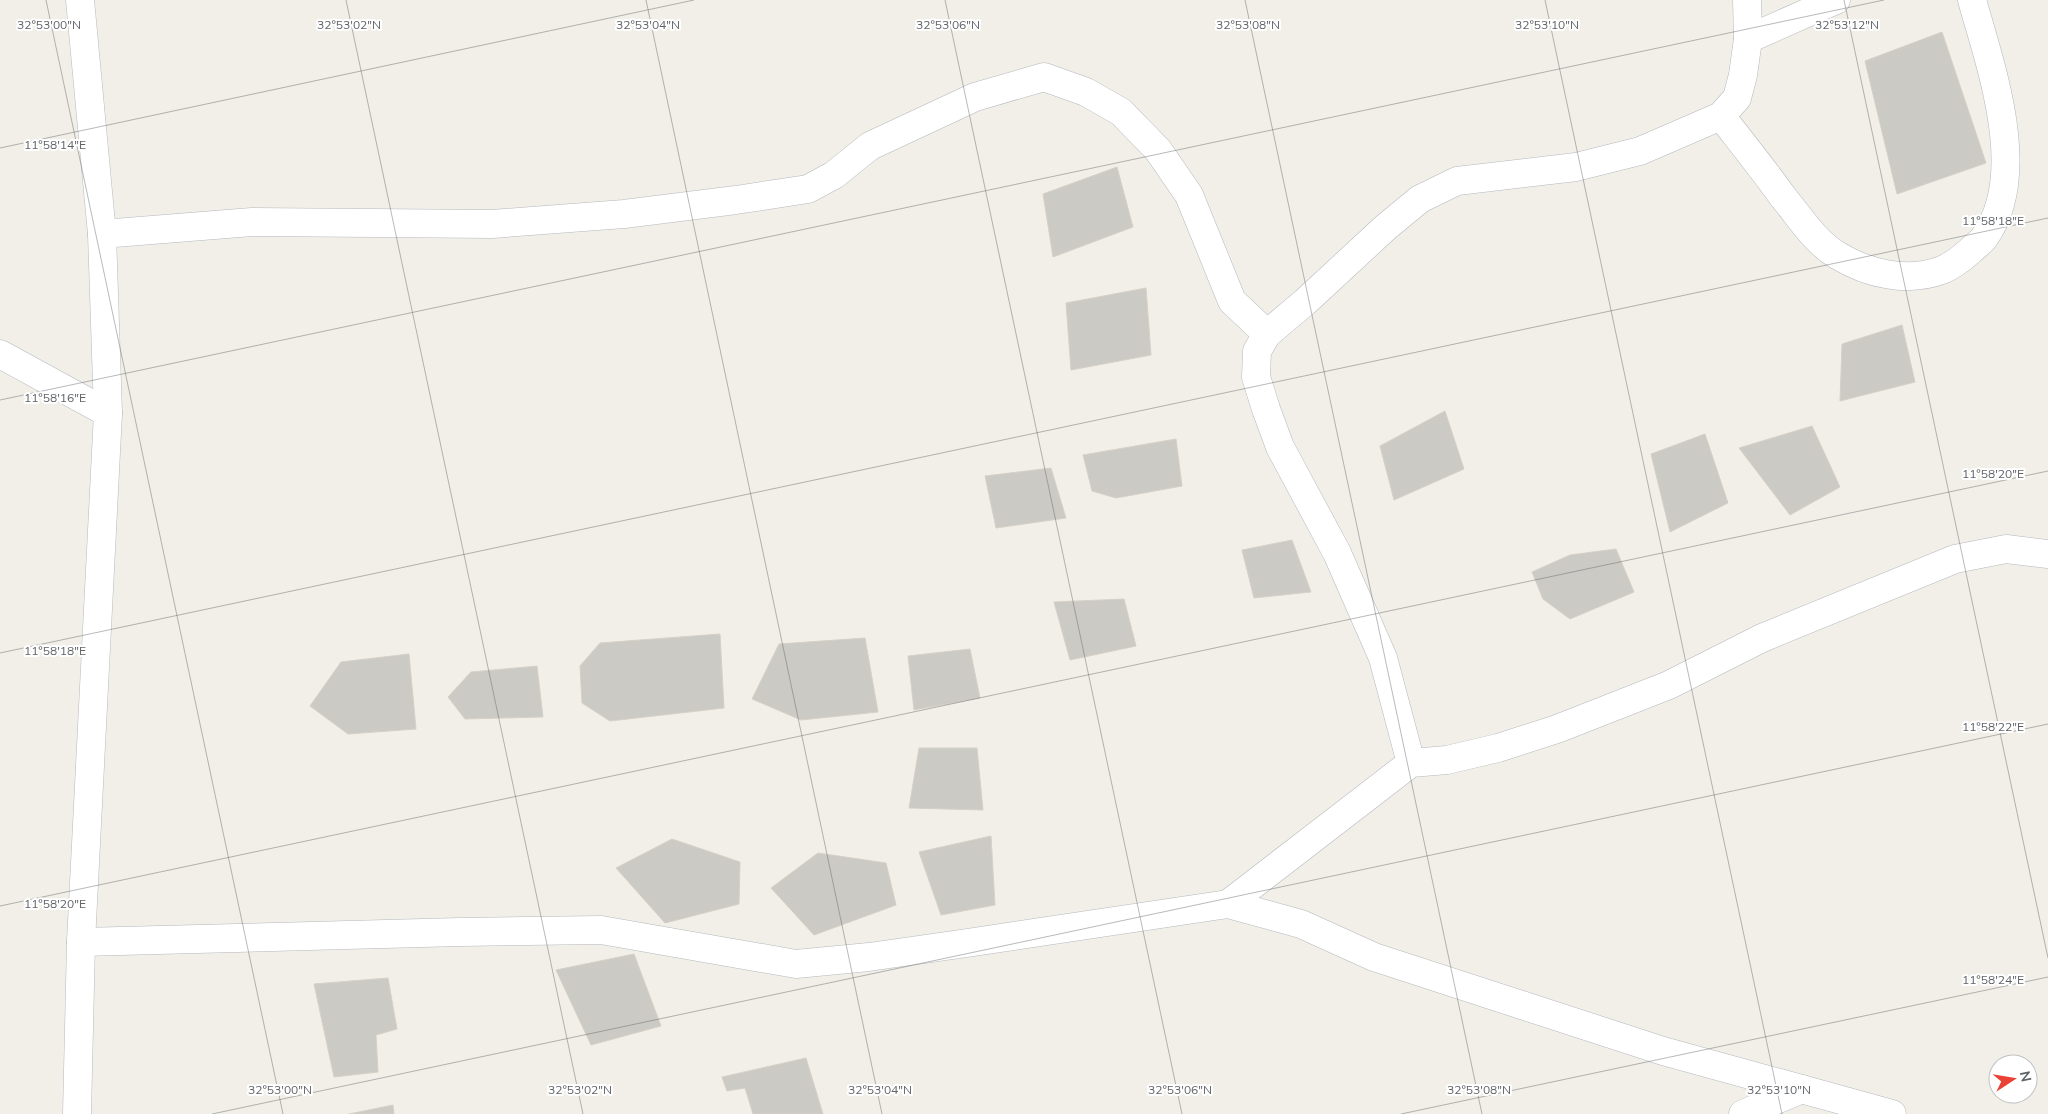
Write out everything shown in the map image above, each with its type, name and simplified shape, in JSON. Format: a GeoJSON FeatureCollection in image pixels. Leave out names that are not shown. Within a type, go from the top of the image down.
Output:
{"type":"FeatureCollection","features":[{"type":"Feature","properties":{"kind":"street"},"geometry":{"type":"LineString","coordinates":[[77,1114],[81,942],[108,414],[102,234],[80,0]]}},
{"type":"Feature","properties":{"kind":"street"},"geometry":{"type":"LineString","coordinates":[[1411,763],[1383,658],[1337,553],[1280,447],[1256,377],[1257,351],[1267,334],[1420,199],[1457,181],[1576,167],[1640,151],[1721,116],[1737,98],[1743,75],[1748,39],[1747,0]]}},
{"type":"Feature","properties":{"kind":"street"},"geometry":{"type":"LineString","coordinates":[[1748,39],[1836,0]]}},
{"type":"Feature","properties":{"kind":"street"},"geometry":{"type":"LineString","coordinates":[[1721,116],[1803,222],[1836,255],[1869,271],[1899,277],[1926,276],[1950,267],[1983,239],[1993,220],[2003,186],[2005,139],[1998,95],[1972,0]]}},
{"type":"Feature","properties":{"kind":"street"},"geometry":{"type":"LineString","coordinates":[[102,234],[252,222],[492,224],[624,214],[799,190],[808,188],[834,175],[870,146],[975,97],[1044,77],[1086,92],[1121,112],[1158,150],[1189,196],[1232,302],[1267,334]]}},
{"type":"Feature","properties":{"kind":"street"},"geometry":{"type":"LineString","coordinates":[[0,354],[108,414]]}},
{"type":"Feature","properties":{"kind":"street"},"geometry":{"type":"LineString","coordinates":[[1228,904],[1411,763],[1447,760],[1481,752],[1557,729],[1669,685],[1762,638],[1955,559],[2006,549],[2048,554]]}},
{"type":"Feature","properties":{"kind":"street"},"geometry":{"type":"LineString","coordinates":[[81,942],[601,930],[796,964],[869,957],[958,945],[1228,904],[1302,924],[1374,957],[1663,1051],[1892,1114]]}},
{"type":"Feature","properties":{"kind":"street"},"geometry":{"type":"LineString","coordinates":[[1743,1114],[1802,1089]]}},
{"type":"Feature","properties":{"kind":"building"},"geometry":{"type":"Polygon","coordinates":[[[1942,32],[1986,163],[1897,194],[1865,61],[1942,32]]]}},
{"type":"Feature","properties":{"kind":"building"},"geometry":{"type":"Polygon","coordinates":[[[1117,167],[1133,227],[1053,257],[1043,194],[1117,167]]]}},
{"type":"Feature","properties":{"kind":"building"},"geometry":{"type":"Polygon","coordinates":[[[1146,288],[1151,355],[1071,370],[1066,303],[1146,288]]]}},
{"type":"Feature","properties":{"kind":"building"},"geometry":{"type":"Polygon","coordinates":[[[1902,325],[1915,382],[1840,401],[1842,344],[1902,325]]]}},
{"type":"Feature","properties":{"kind":"building"},"geometry":{"type":"Polygon","coordinates":[[[1445,411],[1464,469],[1394,500],[1380,446],[1445,411]]]}},
{"type":"Feature","properties":{"kind":"building"},"geometry":{"type":"Polygon","coordinates":[[[1812,426],[1840,487],[1790,515],[1739,448],[1812,426]]]}},
{"type":"Feature","properties":{"kind":"building"},"geometry":{"type":"Polygon","coordinates":[[[1705,434],[1728,503],[1670,532],[1651,454],[1705,434]]]}},
{"type":"Feature","properties":{"kind":"building"},"geometry":{"type":"Polygon","coordinates":[[[1176,439],[1182,486],[1116,498],[1092,491],[1083,455],[1176,439]]]}},
{"type":"Feature","properties":{"kind":"building"},"geometry":{"type":"Polygon","coordinates":[[[1051,468],[1066,518],[996,528],[985,476],[1051,468]]]}},
{"type":"Feature","properties":{"kind":"building"},"geometry":{"type":"Polygon","coordinates":[[[1292,540],[1311,592],[1254,598],[1242,550],[1292,540]]]}},
{"type":"Feature","properties":{"kind":"building"},"geometry":{"type":"Polygon","coordinates":[[[1616,549],[1634,592],[1570,619],[1543,599],[1532,572],[1570,555],[1616,549]]]}},
{"type":"Feature","properties":{"kind":"building"},"geometry":{"type":"Polygon","coordinates":[[[1124,599],[1136,646],[1070,660],[1054,602],[1124,599]]]}},
{"type":"Feature","properties":{"kind":"building"},"geometry":{"type":"Polygon","coordinates":[[[720,634],[724,708],[610,721],[582,703],[580,666],[600,643],[720,634]]]}},
{"type":"Feature","properties":{"kind":"building"},"geometry":{"type":"Polygon","coordinates":[[[865,638],[878,712],[801,720],[752,699],[779,644],[865,638]]]}},
{"type":"Feature","properties":{"kind":"building"},"geometry":{"type":"Polygon","coordinates":[[[970,649],[980,698],[914,710],[908,656],[970,649]]]}},
{"type":"Feature","properties":{"kind":"building"},"geometry":{"type":"Polygon","coordinates":[[[409,654],[416,729],[348,734],[310,706],[341,662],[409,654]]]}},
{"type":"Feature","properties":{"kind":"building"},"geometry":{"type":"Polygon","coordinates":[[[537,666],[543,717],[465,719],[448,697],[471,672],[537,666]]]}},
{"type":"Feature","properties":{"kind":"building"},"geometry":{"type":"Polygon","coordinates":[[[919,748],[977,748],[983,810],[909,808],[919,748]]]}},
{"type":"Feature","properties":{"kind":"building"},"geometry":{"type":"Polygon","coordinates":[[[991,836],[995,905],[941,915],[919,852],[991,836]]]}},
{"type":"Feature","properties":{"kind":"building"},"geometry":{"type":"Polygon","coordinates":[[[672,839],[740,862],[739,904],[665,923],[616,868],[672,839]]]}},
{"type":"Feature","properties":{"kind":"building"},"geometry":{"type":"Polygon","coordinates":[[[818,853],[886,863],[896,905],[814,935],[771,888],[818,853]]]}},
{"type":"Feature","properties":{"kind":"building"},"geometry":{"type":"Polygon","coordinates":[[[634,954],[661,1026],[591,1045],[556,970],[634,954]]]}},
{"type":"Feature","properties":{"kind":"building"},"geometry":{"type":"Polygon","coordinates":[[[388,978],[397,1029],[376,1035],[378,1072],[334,1077],[314,984],[388,978]]]}},
{"type":"Feature","properties":{"kind":"building"},"geometry":{"type":"Polygon","coordinates":[[[806,1058],[823,1114],[753,1114],[745,1088],[727,1091],[722,1077],[806,1058]]]}},
{"type":"Feature","properties":{"kind":"building"},"geometry":{"type":"Polygon","coordinates":[[[393,1105],[394,1114],[349,1114],[393,1105]]]}}]}
